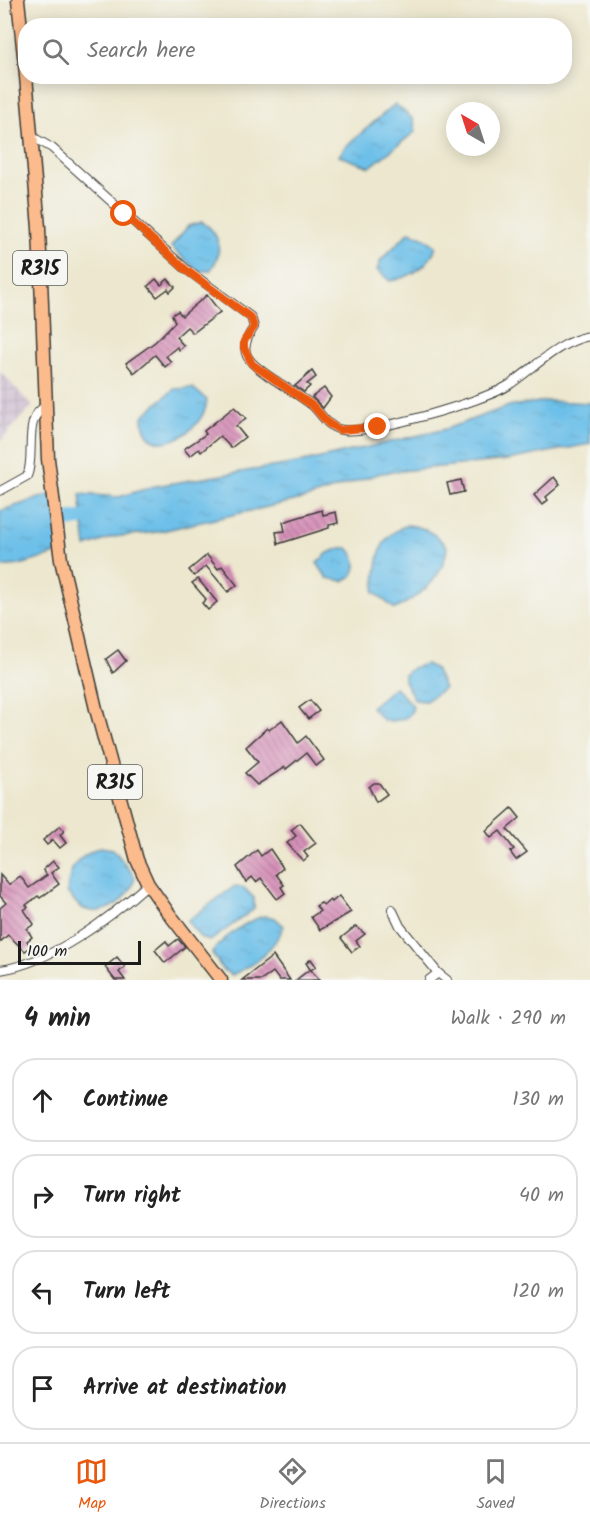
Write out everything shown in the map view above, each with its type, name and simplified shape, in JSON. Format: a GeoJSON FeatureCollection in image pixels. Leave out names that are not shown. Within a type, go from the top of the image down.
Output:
{"type":"FeatureCollection","features":[{"type":"Feature","properties":{"kind":"main road","name":"R315"},"geometry":{"type":"LineString","coordinates":[[18,0],[20,18]]}},
{"type":"Feature","properties":{"kind":"main road","name":"R315"},"geometry":{"type":"LineString","coordinates":[[27,84],[39,228],[48,459],[61,560],[128,834],[148,884],[221,980]]}},
{"type":"Feature","properties":{"kind":"street"},"geometry":{"type":"LineString","coordinates":[[31,136],[52,148],[186,270],[251,318],[254,327],[244,341],[244,348],[252,364],[313,406],[329,424],[340,430],[378,427],[432,413],[506,387],[578,338],[590,336]]}},
{"type":"Feature","properties":{"kind":"street"},"geometry":{"type":"LineString","coordinates":[[0,491],[27,476],[33,425],[38,412],[46,406]]}},
{"type":"Feature","properties":{"kind":"street"},"geometry":{"type":"LineString","coordinates":[[0,969],[11,968],[46,954],[78,937],[121,908],[148,884]]}},
{"type":"Feature","properties":{"kind":"street"},"geometry":{"type":"LineString","coordinates":[[392,909],[400,926],[438,973],[447,980]]}},
{"type":"Feature","properties":{"kind":"street"},"geometry":{"type":"LineString","coordinates":[[429,980],[438,973]]}},
{"type":"Feature","properties":{"kind":"shaded area"},"geometry":{"type":"Polygon","coordinates":[[[0,371],[32,406],[0,441],[0,371]]]}},
{"type":"Feature","properties":{"kind":"water"},"geometry":{"type":"Polygon","coordinates":[[[395,104],[413,119],[416,131],[370,167],[339,156],[344,148],[395,104]]]}},
{"type":"Feature","properties":{"kind":"water"},"geometry":{"type":"Polygon","coordinates":[[[202,222],[214,232],[218,244],[217,257],[210,271],[198,271],[171,247],[188,226],[202,222]]]}},
{"type":"Feature","properties":{"kind":"water"},"geometry":{"type":"Polygon","coordinates":[[[409,232],[423,237],[436,246],[429,260],[418,270],[390,281],[377,270],[381,260],[409,232]]]}},
{"type":"Feature","properties":{"kind":"water"},"geometry":{"type":"Polygon","coordinates":[[[193,388],[207,400],[196,425],[174,440],[162,442],[152,439],[145,431],[143,416],[174,389],[193,388]]]}},
{"type":"Feature","properties":{"kind":"water"},"geometry":{"type":"Polygon","coordinates":[[[549,401],[590,403],[590,444],[508,460],[381,473],[307,498],[157,532],[113,537],[86,547],[80,494],[119,497],[155,486],[303,462],[446,429],[509,406],[549,401]]]}},
{"type":"Feature","properties":{"kind":"water"},"geometry":{"type":"Polygon","coordinates":[[[61,491],[66,551],[20,565],[0,567],[0,511],[61,491]]]}},
{"type":"Feature","properties":{"kind":"water"},"geometry":{"type":"Polygon","coordinates":[[[407,525],[429,532],[447,547],[445,558],[436,577],[414,598],[395,609],[374,592],[376,570],[384,544],[397,530],[407,525]]]}},
{"type":"Feature","properties":{"kind":"water"},"geometry":{"type":"Polygon","coordinates":[[[348,548],[353,554],[356,562],[354,573],[343,581],[327,578],[317,563],[328,553],[348,548]]]}},
{"type":"Feature","properties":{"kind":"water"},"geometry":{"type":"Polygon","coordinates":[[[426,664],[435,669],[444,688],[426,701],[415,700],[404,681],[404,675],[412,668],[426,664]]]}},
{"type":"Feature","properties":{"kind":"water"},"geometry":{"type":"Polygon","coordinates":[[[395,687],[413,706],[412,711],[406,718],[383,720],[371,707],[395,687]]]}},
{"type":"Feature","properties":{"kind":"water"},"geometry":{"type":"Polygon","coordinates":[[[100,847],[113,849],[135,877],[133,885],[123,899],[109,908],[92,911],[84,909],[74,901],[67,892],[68,883],[72,869],[80,859],[100,847]]]}},
{"type":"Feature","properties":{"kind":"water"},"geometry":{"type":"Polygon","coordinates":[[[235,886],[244,888],[254,898],[254,909],[210,941],[200,937],[187,921],[235,886]]]}},
{"type":"Feature","properties":{"kind":"water"},"geometry":{"type":"Polygon","coordinates":[[[264,916],[275,918],[284,926],[275,942],[256,961],[241,971],[232,975],[223,970],[212,953],[235,931],[264,916]]]}},
{"type":"Feature","properties":{"kind":"building"},"geometry":{"type":"Polygon","coordinates":[[[156,279],[161,285],[168,279],[175,287],[170,292],[168,289],[157,297],[148,286],[156,279]]]}},
{"type":"Feature","properties":{"kind":"building"},"geometry":{"type":"Polygon","coordinates":[[[207,295],[220,312],[193,333],[187,327],[176,337],[184,346],[179,350],[177,347],[166,356],[171,362],[165,367],[155,355],[134,373],[126,363],[155,342],[175,322],[172,315],[178,311],[182,316],[207,295]]]}},
{"type":"Feature","properties":{"kind":"building"},"geometry":{"type":"Polygon","coordinates":[[[312,371],[316,377],[307,384],[310,386],[304,392],[295,386],[312,371]]]}},
{"type":"Feature","properties":{"kind":"building"},"geometry":{"type":"Polygon","coordinates":[[[324,388],[331,397],[323,408],[312,397],[324,388]]]}},
{"type":"Feature","properties":{"kind":"building"},"geometry":{"type":"Polygon","coordinates":[[[234,407],[246,418],[236,426],[245,437],[231,448],[220,436],[201,452],[199,449],[190,456],[184,449],[206,434],[204,431],[234,407]]]}},
{"type":"Feature","properties":{"kind":"building"},"geometry":{"type":"Polygon","coordinates":[[[554,477],[560,485],[546,497],[548,500],[542,505],[534,495],[554,477]]]}},
{"type":"Feature","properties":{"kind":"building"},"geometry":{"type":"Polygon","coordinates":[[[461,480],[464,492],[450,495],[447,483],[461,480]]]}},
{"type":"Feature","properties":{"kind":"building"},"geometry":{"type":"Polygon","coordinates":[[[322,510],[323,515],[336,512],[338,523],[278,544],[276,532],[285,531],[283,522],[322,510]]]}},
{"type":"Feature","properties":{"kind":"building"},"geometry":{"type":"Polygon","coordinates":[[[207,555],[218,569],[222,566],[237,585],[228,592],[206,566],[194,576],[189,570],[207,555]]]}},
{"type":"Feature","properties":{"kind":"building"},"geometry":{"type":"Polygon","coordinates":[[[198,579],[217,602],[208,610],[202,603],[206,599],[192,583],[198,579]]]}},
{"type":"Feature","properties":{"kind":"building"},"geometry":{"type":"Polygon","coordinates":[[[118,650],[126,661],[113,673],[106,659],[118,650]]]}},
{"type":"Feature","properties":{"kind":"building"},"geometry":{"type":"Polygon","coordinates":[[[310,700],[319,711],[308,719],[299,708],[310,700]]]}},
{"type":"Feature","properties":{"kind":"building"},"geometry":{"type":"Polygon","coordinates":[[[282,720],[298,743],[306,736],[324,760],[316,766],[306,753],[286,769],[285,767],[257,785],[245,773],[258,762],[246,747],[267,728],[269,730],[282,720]]]}},
{"type":"Feature","properties":{"kind":"building"},"geometry":{"type":"Polygon","coordinates":[[[374,783],[379,783],[387,794],[376,802],[369,787],[374,783]]]}},
{"type":"Feature","properties":{"kind":"building"},"geometry":{"type":"Polygon","coordinates":[[[512,808],[520,818],[507,829],[527,852],[516,860],[510,852],[514,849],[500,831],[491,838],[486,831],[512,808]]]}},
{"type":"Feature","properties":{"kind":"building"},"geometry":{"type":"Polygon","coordinates":[[[300,823],[316,843],[304,852],[308,857],[303,861],[287,843],[296,836],[291,830],[300,823]]]}},
{"type":"Feature","properties":{"kind":"building"},"geometry":{"type":"Polygon","coordinates":[[[60,826],[64,831],[60,835],[66,843],[60,848],[53,840],[47,845],[43,840],[60,826]]]}},
{"type":"Feature","properties":{"kind":"building"},"geometry":{"type":"Polygon","coordinates":[[[270,849],[283,868],[276,874],[284,885],[281,887],[285,893],[277,899],[261,878],[256,882],[252,877],[246,882],[237,867],[257,850],[261,856],[270,849]]]}},
{"type":"Feature","properties":{"kind":"building"},"geometry":{"type":"Polygon","coordinates":[[[53,861],[59,867],[51,873],[59,884],[40,898],[38,896],[26,905],[28,907],[24,910],[34,924],[27,929],[32,937],[27,941],[31,947],[25,951],[8,935],[0,942],[0,908],[6,903],[0,896],[0,875],[9,885],[20,876],[29,888],[47,875],[43,870],[53,861]]]}},
{"type":"Feature","properties":{"kind":"building"},"geometry":{"type":"Polygon","coordinates":[[[339,896],[351,912],[320,930],[311,917],[320,911],[316,906],[321,903],[324,905],[330,900],[332,902],[339,896]]]}},
{"type":"Feature","properties":{"kind":"building"},"geometry":{"type":"Polygon","coordinates":[[[356,926],[365,934],[356,941],[360,946],[352,952],[341,938],[356,926]]]}},
{"type":"Feature","properties":{"kind":"building"},"geometry":{"type":"Polygon","coordinates":[[[178,939],[185,947],[165,963],[155,950],[166,941],[169,946],[178,939]]]}},
{"type":"Feature","properties":{"kind":"building"},"geometry":{"type":"Polygon","coordinates":[[[273,956],[290,980],[279,980],[273,972],[262,980],[242,980],[273,956]]]}},
{"type":"Feature","properties":{"kind":"building"},"geometry":{"type":"Polygon","coordinates":[[[117,957],[125,967],[119,972],[125,980],[115,980],[105,967],[117,957]]]}},
{"type":"Feature","properties":{"kind":"building"},"geometry":{"type":"Polygon","coordinates":[[[311,959],[316,966],[311,970],[319,980],[296,980],[310,969],[306,963],[311,959]]]}},
{"type":"Feature","properties":{"kind":"waterway"},"geometry":{"type":"LineString","coordinates":[[45,524],[101,515]]}},
{"type":"Feature","properties":{"kind":"route"},"geometry":{"type":"LineString","coordinates":[[124,214],[186,270],[251,318],[254,327],[244,341],[244,348],[252,364],[313,406],[329,424],[340,430],[352,431],[378,427]]}}]}
